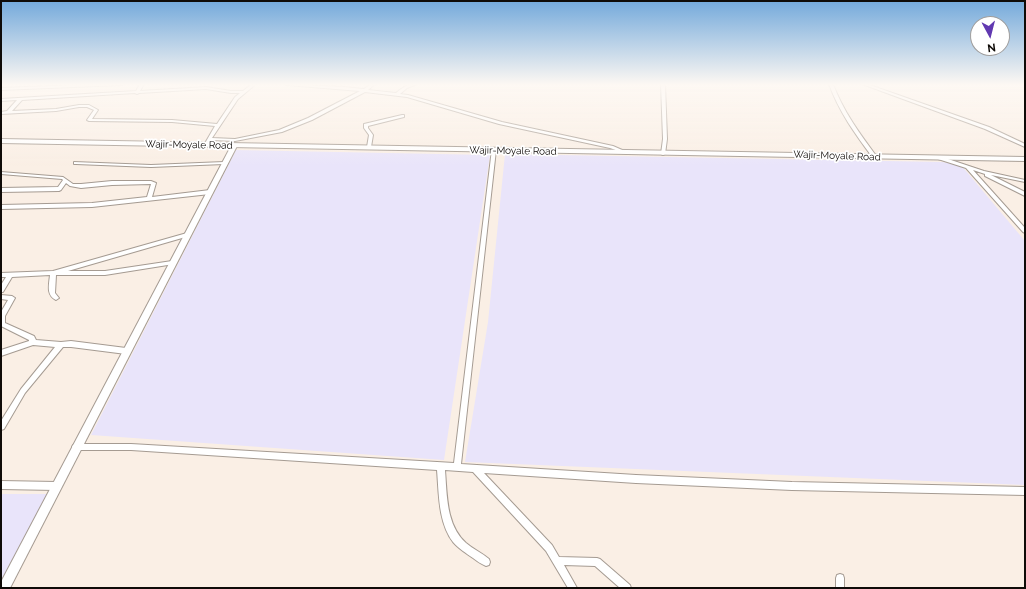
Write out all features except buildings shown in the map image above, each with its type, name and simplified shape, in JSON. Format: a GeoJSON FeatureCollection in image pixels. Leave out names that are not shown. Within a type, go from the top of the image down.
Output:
{"type":"FeatureCollection","features":[{"type":"Feature","properties":{"kind":"main road","name":"Wajir-Moyale Road"},"geometry":{"type":"LineString","coordinates":[[1,141],[207,142],[234,146],[1025,159]]}},
{"type":"Feature","properties":{"kind":"street"},"geometry":{"type":"LineString","coordinates":[[1,113],[32,111]]}},
{"type":"Feature","properties":{"kind":"street"},"geometry":{"type":"LineString","coordinates":[[95,111],[90,120],[172,121],[217,126]]}},
{"type":"Feature","properties":{"kind":"street"},"geometry":{"type":"LineString","coordinates":[[207,142],[228,111]]}},
{"type":"Feature","properties":{"kind":"street"},"geometry":{"type":"LineString","coordinates":[[207,142],[235,140],[280,131],[324,111]]}},
{"type":"Feature","properties":{"kind":"street"},"geometry":{"type":"LineString","coordinates":[[464,111],[501,123],[611,147],[627,153]]}},
{"type":"Feature","properties":{"kind":"street"},"geometry":{"type":"LineString","coordinates":[[663,111],[663,154]]}},
{"type":"Feature","properties":{"kind":"street"},"geometry":{"type":"LineString","coordinates":[[845,111],[874,157]]}},
{"type":"Feature","properties":{"kind":"street"},"geometry":{"type":"LineString","coordinates":[[941,111],[987,128],[1025,146]]}},
{"type":"Feature","properties":{"kind":"street"},"geometry":{"type":"LineString","coordinates":[[369,148],[371,135],[365,126],[402,116]]}},
{"type":"Feature","properties":{"kind":"street"},"geometry":{"type":"LineString","coordinates":[[4,588],[76,447],[234,146]]}},
{"type":"Feature","properties":{"kind":"street"},"geometry":{"type":"LineString","coordinates":[[457,467],[494,150]]}},
{"type":"Feature","properties":{"kind":"street"},"geometry":{"type":"LineString","coordinates":[[940,158],[966,165],[983,172],[1025,194]]}},
{"type":"Feature","properties":{"kind":"street"},"geometry":{"type":"LineString","coordinates":[[76,163],[151,166],[224,163]]}},
{"type":"Feature","properties":{"kind":"street"},"geometry":{"type":"LineString","coordinates":[[966,165],[1025,231]]}},
{"type":"Feature","properties":{"kind":"street"},"geometry":{"type":"LineString","coordinates":[[983,172],[1025,180]]}},
{"type":"Feature","properties":{"kind":"street"},"geometry":{"type":"LineString","coordinates":[[1,173],[63,178],[72,184],[81,186],[112,182],[151,182],[154,183],[149,199]]}},
{"type":"Feature","properties":{"kind":"street"},"geometry":{"type":"LineString","coordinates":[[1,190],[59,189],[66,180]]}},
{"type":"Feature","properties":{"kind":"street"},"geometry":{"type":"LineString","coordinates":[[1,207],[92,205],[210,192]]}},
{"type":"Feature","properties":{"kind":"street"},"geometry":{"type":"LineString","coordinates":[[54,273],[187,235]]}},
{"type":"Feature","properties":{"kind":"street"},"geometry":{"type":"LineString","coordinates":[[1,275],[105,273],[172,263]]}},
{"type":"Feature","properties":{"kind":"street"},"geometry":{"type":"LineString","coordinates":[[54,273],[52,293],[56,298]]}},
{"type":"Feature","properties":{"kind":"street"},"geometry":{"type":"LineString","coordinates":[[1,290],[9,276]]}},
{"type":"Feature","properties":{"kind":"street"},"geometry":{"type":"LineString","coordinates":[[1,296],[12,298],[2,316],[2,324],[32,338],[33,342]]}},
{"type":"Feature","properties":{"kind":"street"},"geometry":{"type":"LineString","coordinates":[[1,353],[33,342],[61,345],[71,344],[126,351]]}},
{"type":"Feature","properties":{"kind":"street"},"geometry":{"type":"LineString","coordinates":[[1,427],[23,391],[61,345]]}},
{"type":"Feature","properties":{"kind":"street"},"geometry":{"type":"LineString","coordinates":[[76,447],[131,447],[392,462],[441,467],[792,486],[1025,491]]}},
{"type":"Feature","properties":{"kind":"street"},"geometry":{"type":"LineString","coordinates":[[441,467],[449,529],[464,547],[475,553],[486,562]]}},
{"type":"Feature","properties":{"kind":"street"},"geometry":{"type":"LineString","coordinates":[[475,469],[549,548],[573,588]]}},
{"type":"Feature","properties":{"kind":"street"},"geometry":{"type":"LineString","coordinates":[[1,485],[56,486]]}},
{"type":"Feature","properties":{"kind":"street"},"geometry":{"type":"LineString","coordinates":[[557,561],[597,562],[627,588]]}},
{"type":"Feature","properties":{"kind":"street"},"geometry":{"type":"LineString","coordinates":[[840,578],[840,588]]}},
{"type":"Feature","properties":{"kind":"shaded area"},"geometry":{"type":"Polygon","coordinates":[[[236,150],[490,155],[444,460],[91,435],[236,150]]]}},
{"type":"Feature","properties":{"kind":"shaded area"},"geometry":{"type":"Polygon","coordinates":[[[505,154],[942,162],[961,165],[1025,241],[1025,485],[465,462],[488,322],[505,154]]]}},
{"type":"Feature","properties":{"kind":"shaded area"},"geometry":{"type":"Polygon","coordinates":[[[1,494],[48,494],[1,586],[1,494]]]}}]}
